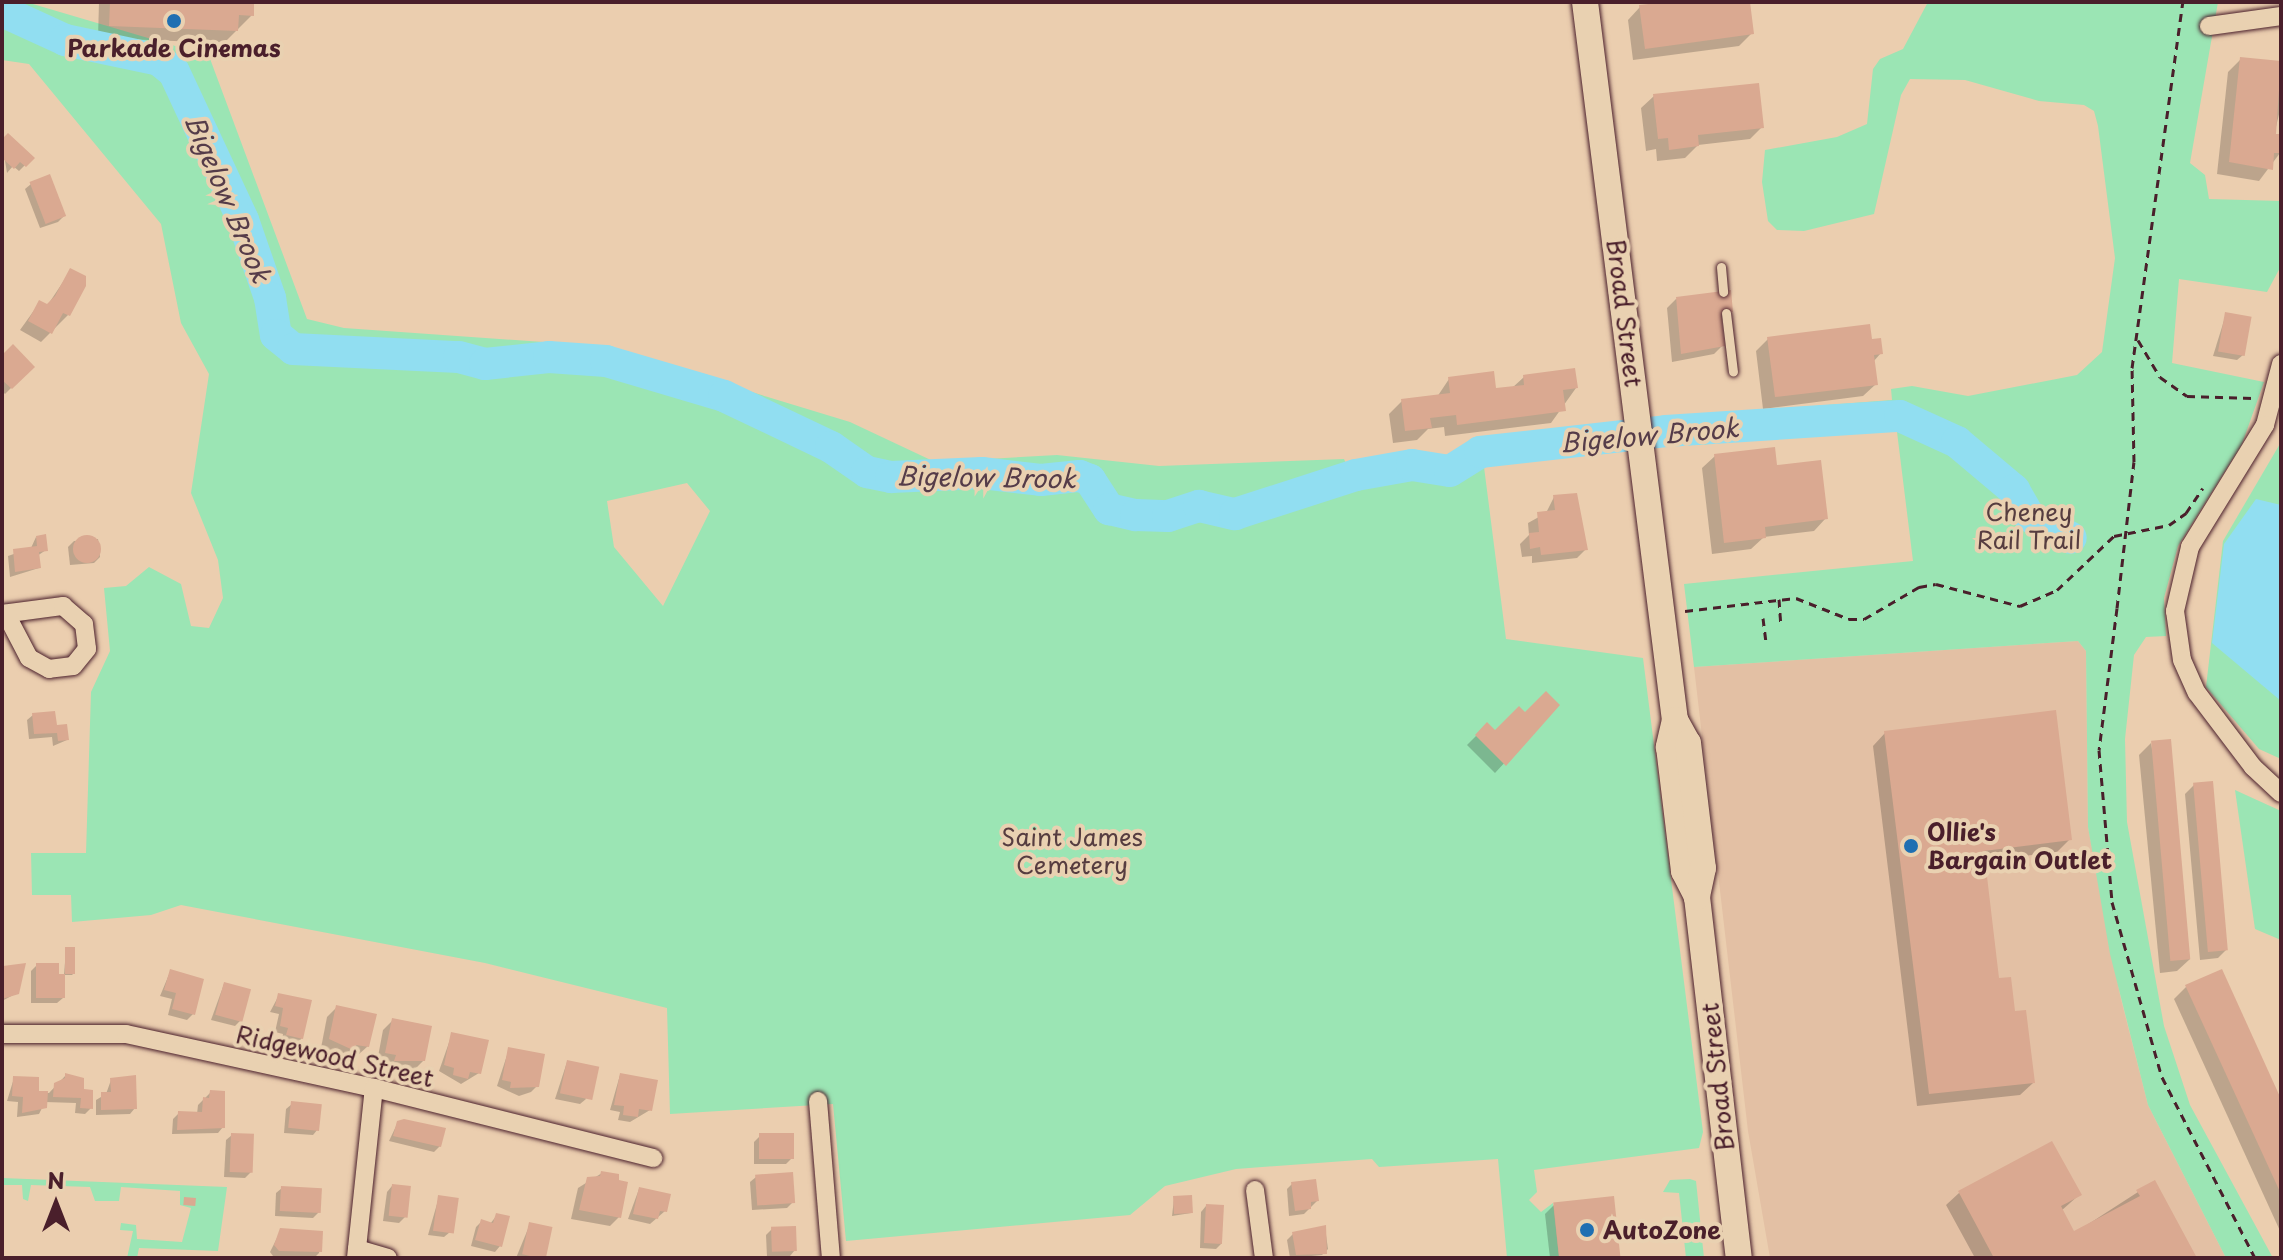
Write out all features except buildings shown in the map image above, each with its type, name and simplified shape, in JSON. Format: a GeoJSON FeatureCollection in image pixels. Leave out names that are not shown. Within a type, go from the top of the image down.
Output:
{"type":"FeatureCollection","features":[{"type":"Feature","properties":{"kind":"main road","name":"Broad Street"},"geometry":{"type":"LineString","coordinates":[[1585,2],[1675,720],[1669,747],[1682,855],[1697,897],[1739,1258]]}},
{"type":"Feature","properties":{"kind":"street"},"geometry":{"type":"LineString","coordinates":[[2209,26],[2281,16]]}},
{"type":"Feature","properties":{"kind":"street"},"geometry":{"type":"LineString","coordinates":[[2281,364],[2278,396],[2254,447],[2190,547],[2178,586],[2176,624],[2182,660],[2197,693],[2253,767],[2281,793]]}},
{"type":"Feature","properties":{"kind":"street"},"geometry":{"type":"LineString","coordinates":[[63,606],[84,624],[87,649],[73,666],[49,669],[29,658],[4,614],[63,606]]}},
{"type":"Feature","properties":{"kind":"street","name":"Ridgewood Street"},"geometry":{"type":"LineString","coordinates":[[2,1034],[126,1034],[374,1088],[653,1158]]}},
{"type":"Feature","properties":{"kind":"street"},"geometry":{"type":"LineString","coordinates":[[374,1088],[356,1254],[388,1258]]}},
{"type":"Feature","properties":{"kind":"street"},"geometry":{"type":"LineString","coordinates":[[818,1101],[831,1258]]}},
{"type":"Feature","properties":{"kind":"street"},"geometry":{"type":"LineString","coordinates":[[1255,1190],[1264,1258]]}},
{"type":"Feature","properties":{"kind":"lane"},"geometry":{"type":"LineString","coordinates":[[1721,267],[1723,292]]}},
{"type":"Feature","properties":{"kind":"lane"},"geometry":{"type":"LineString","coordinates":[[1726,313],[1733,372]]}},
{"type":"Feature","properties":{"kind":"path"},"geometry":{"type":"LineString","coordinates":[[2183,2],[2132,368],[2134,462],[2099,750],[2112,902],[2162,1077],[2255,1258]]}},
{"type":"Feature","properties":{"kind":"path"},"geometry":{"type":"LineString","coordinates":[[2138,340],[2160,377],[2187,396],[2254,398],[2249,409]]}},
{"type":"Feature","properties":{"kind":"path"},"geometry":{"type":"LineString","coordinates":[[1684,610],[1779,599],[1807,600],[1849,619],[1879,613],[1919,587],[1936,584],[1999,604],[2030,604],[2057,590],[2114,536],[2169,525],[2186,513],[2209,480]]}},
{"type":"Feature","properties":{"kind":"path"},"geometry":{"type":"LineString","coordinates":[[1779,599],[1781,626]]}},
{"type":"Feature","properties":{"kind":"path"},"geometry":{"type":"LineString","coordinates":[[1775,617],[1780,616]]}},
{"type":"Feature","properties":{"kind":"path"},"geometry":{"type":"LineString","coordinates":[[1763,618],[1766,644]]}},
{"type":"Feature","properties":{"kind":"shaded area"},"geometry":{"type":"Polygon","coordinates":[[[2078,641],[2086,651],[2088,827],[2120,995],[2148,1105],[2226,1258],[1770,1258],[1748,1131],[1694,667],[2078,641]]]}},
{"type":"Feature","properties":{"kind":"green space","name":"Saint James Cemetery"},"geometry":{"type":"Polygon","coordinates":[[[2,2],[26,2],[209,56],[307,319],[344,328],[600,346],[850,422],[935,462],[1057,455],[1159,466],[1344,459],[1351,475],[1483,459],[1506,639],[1643,658],[1703,1132],[1699,1148],[1534,1170],[1537,1192],[1529,1200],[1541,1212],[1553,1203],[1559,1258],[1507,1258],[1498,1159],[1379,1167],[1372,1159],[1236,1169],[1165,1186],[1130,1215],[846,1241],[833,1104],[670,1114],[667,1008],[485,963],[181,905],[151,915],[72,922],[71,895],[32,895],[31,853],[86,853],[91,692],[110,651],[104,588],[126,586],[149,567],[181,584],[191,626],[209,628],[223,598],[218,560],[191,493],[209,374],[181,323],[161,224],[29,64],[2,60],[2,2]],[[687,483],[607,501],[614,547],[663,606],[710,511],[687,483]]]}},
{"type":"Feature","properties":{"kind":"green space","name":"Cheney Rail Trail"},"geometry":{"type":"Polygon","coordinates":[[[1928,2],[2218,2],[2190,163],[2205,175],[2209,199],[2281,201],[2281,266],[2267,292],[2179,279],[2172,363],[2264,382],[2242,444],[2178,546],[2164,598],[2166,636],[2146,637],[2134,655],[2125,739],[2127,822],[2164,1026],[2190,1105],[2273,1258],[2226,1258],[2148,1105],[2110,954],[2088,827],[2086,651],[2078,641],[1694,667],[1684,584],[1913,561],[1897,432],[1824,431],[1700,445],[1692,441],[1683,424],[1685,416],[1892,400],[1891,389],[1912,386],[1968,396],[2077,375],[2102,352],[2115,258],[2098,126],[2094,111],[2084,105],[2039,101],[1965,80],[1910,79],[1901,95],[1874,214],[1804,231],[1777,230],[1768,221],[1762,182],[1765,150],[1837,137],[1867,124],[1873,69],[1880,59],[1903,49],[1928,2]]]}},
{"type":"Feature","properties":{"kind":"green space"},"geometry":{"type":"Polygon","coordinates":[[[2281,442],[2281,759],[2259,749],[2206,687],[2223,541],[2281,442]]]}},
{"type":"Feature","properties":{"kind":"green space"},"geometry":{"type":"Polygon","coordinates":[[[2235,790],[2281,811],[2281,940],[2255,929],[2235,790]]]}},
{"type":"Feature","properties":{"kind":"green space"},"geometry":{"type":"Polygon","coordinates":[[[2,1178],[227,1187],[218,1251],[139,1248],[137,1258],[127,1258],[133,1231],[120,1230],[121,1223],[136,1225],[137,1239],[182,1242],[191,1208],[180,1205],[180,1191],[121,1187],[119,1201],[95,1201],[90,1187],[31,1185],[28,1201],[23,1199],[22,1185],[2,1185],[2,1178]]]}},
{"type":"Feature","properties":{"kind":"green space"},"geometry":{"type":"Polygon","coordinates":[[[1670,1180],[1696,1181],[1704,1258],[1686,1258],[1679,1193],[1663,1192],[1670,1180]]]}},
{"type":"Feature","properties":{"kind":"water"},"geometry":{"type":"Polygon","coordinates":[[[2256,499],[2281,505],[2281,701],[2212,643],[2224,544],[2256,499]]]}},
{"type":"Feature","properties":{"kind":"waterway","name":"Bigelow Brook"},"geometry":{"type":"LineString","coordinates":[[2,11],[65,40],[159,60],[174,72],[243,220],[270,298],[276,335],[293,349],[459,357],[485,364],[549,357],[606,361],[724,396],[831,447],[867,472],[891,477],[982,473],[1041,480],[1080,476],[1090,480],[1109,509],[1136,515],[1168,516],[1199,506],[1235,514],[1356,475],[1412,465],[1450,471],[1480,452],[1666,431],[1900,416],[1957,442],[2014,490],[2029,516],[2071,538]]}},
{"type":"Feature","properties":{"kind":"place","name":"Parkade Cinemas"},"geometry":{"type":"Point","coordinates":[174,21]}},
{"type":"Feature","properties":{"kind":"place","name":"Ollie's Bargain Outlet"},"geometry":{"type":"Point","coordinates":[1911,846]}},
{"type":"Feature","properties":{"kind":"place","name":"AutoZone"},"geometry":{"type":"Point","coordinates":[1587,1230]}}]}
